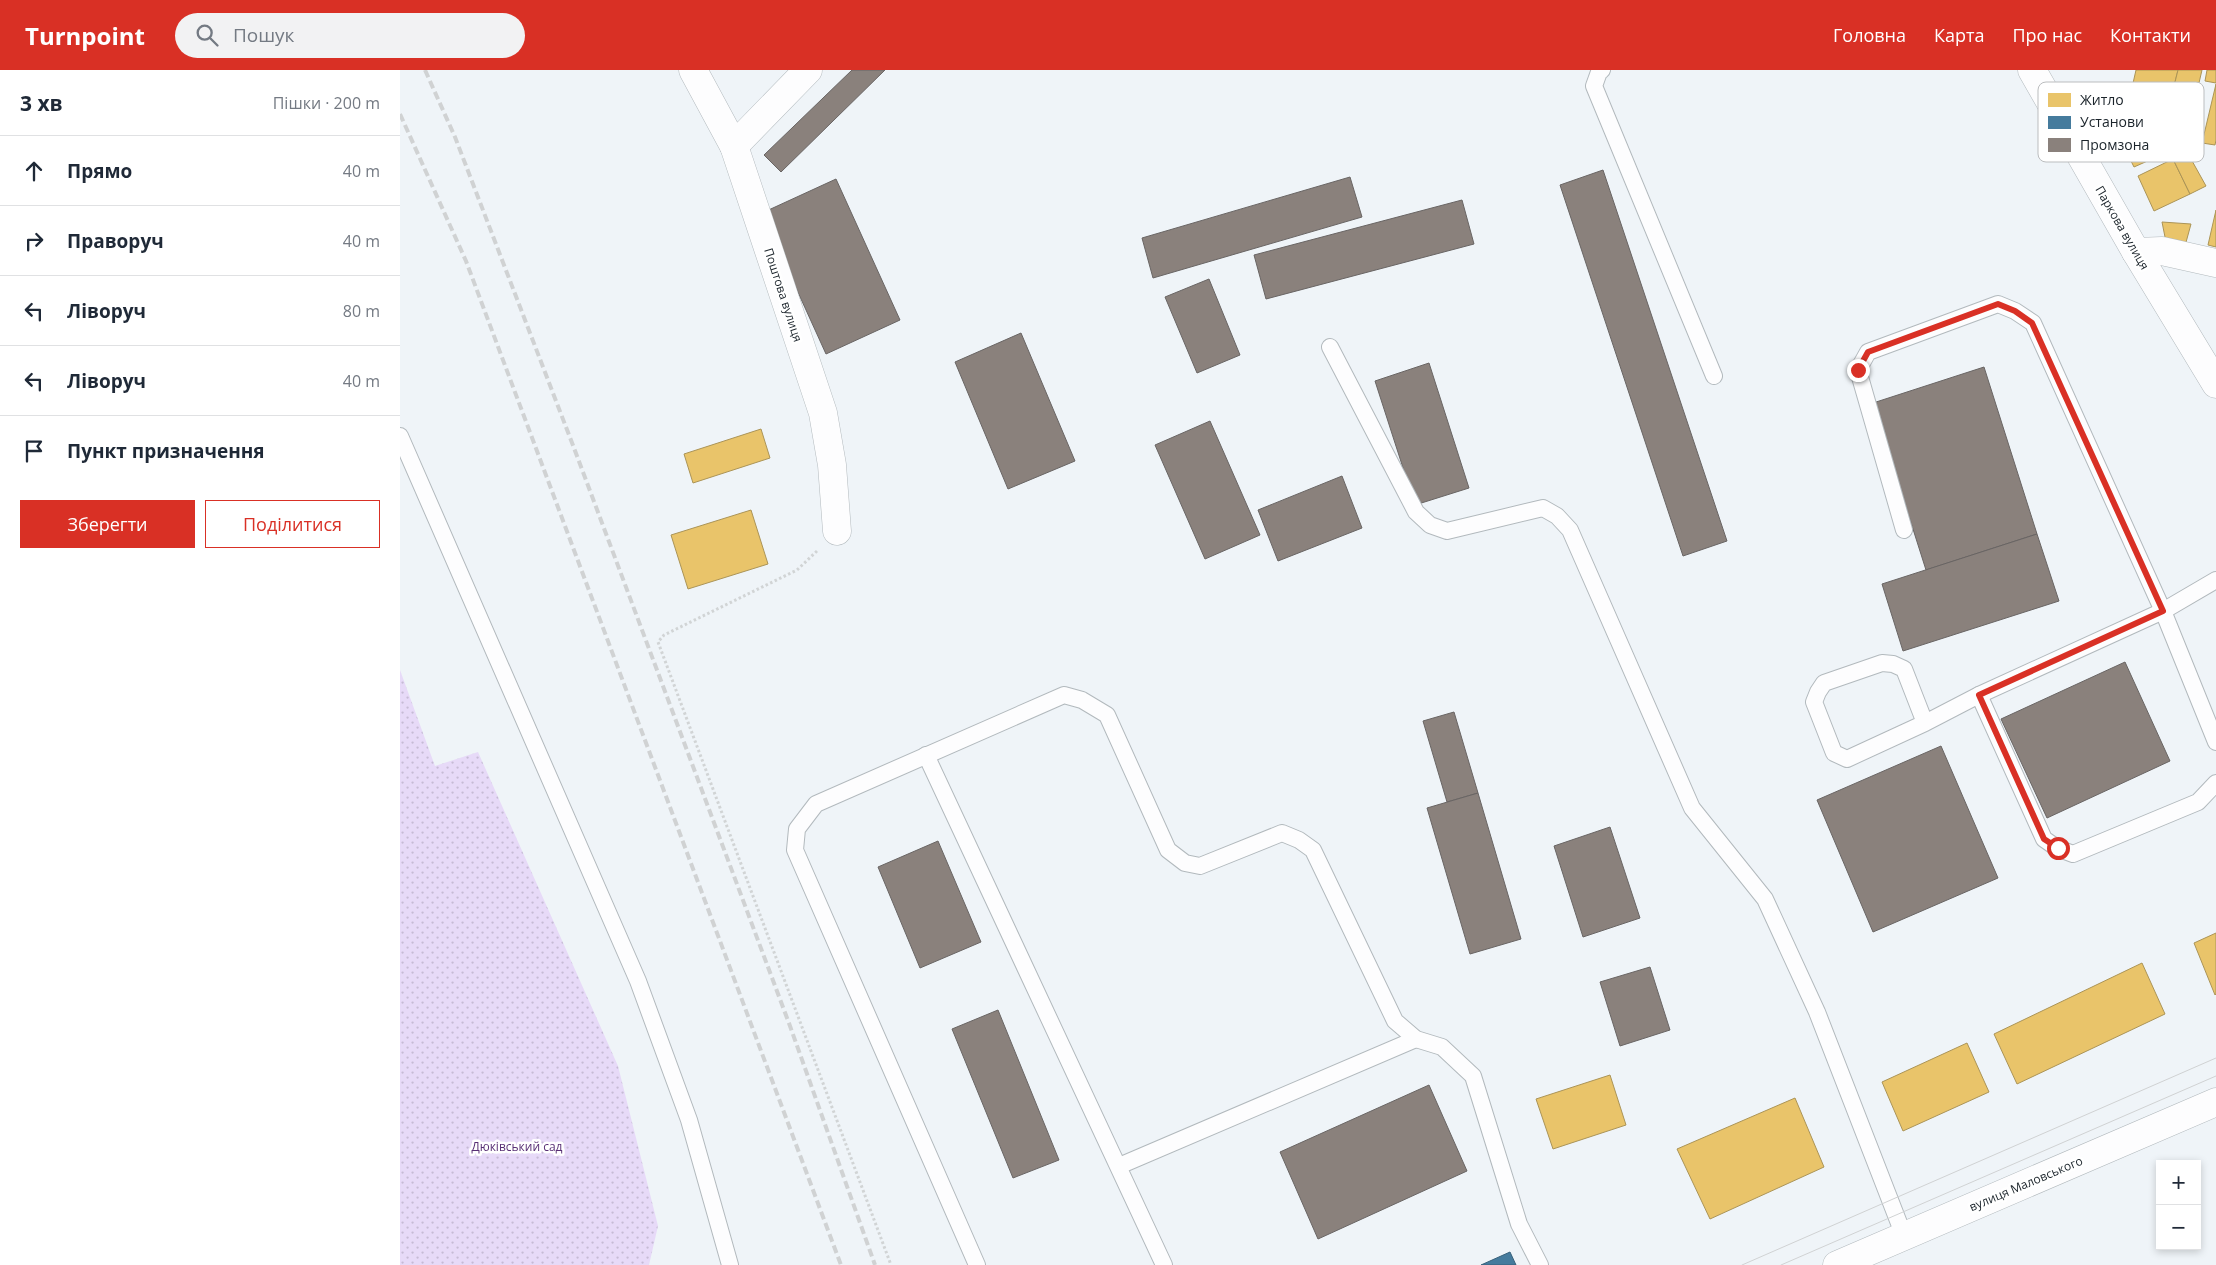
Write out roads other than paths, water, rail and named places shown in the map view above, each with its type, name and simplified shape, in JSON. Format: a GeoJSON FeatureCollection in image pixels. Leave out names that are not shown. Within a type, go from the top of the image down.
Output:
{"type":"FeatureCollection","features":[{"type":"Feature","properties":{"kind":"street","name":"Поштова вулиця"},"geometry":{"type":"LineString","coordinates":[[693,70],[734,146],[823,413],[832,465],[837,531]]}},
{"type":"Feature","properties":{"kind":"street"},"geometry":{"type":"LineString","coordinates":[[734,146],[808,70]]}},
{"type":"Feature","properties":{"kind":"street","name":"Паркова вулиця"},"geometry":{"type":"LineString","coordinates":[[2032,70],[2039,82]]}},
{"type":"Feature","properties":{"kind":"street","name":"Паркова вулиця"},"geometry":{"type":"LineString","coordinates":[[2085,162],[2136,252],[2216,384]]}},
{"type":"Feature","properties":{"kind":"street"},"geometry":{"type":"LineString","coordinates":[[2136,252],[2162,251],[2216,263]]}},
{"type":"Feature","properties":{"kind":"street","name":"вулиця Маловського"},"geometry":{"type":"LineString","coordinates":[[1837,1265],[2216,1102]]}},
{"type":"Feature","properties":{"kind":"lane"},"geometry":{"type":"LineString","coordinates":[[1602,70],[1594,86],[1714,376]]}},
{"type":"Feature","properties":{"kind":"lane"},"geometry":{"type":"LineString","coordinates":[[1904,530],[1858,370],[1868,352],[1998,304],[2015,311],[2032,323],[2163,611],[2216,742]]}},
{"type":"Feature","properties":{"kind":"lane"},"geometry":{"type":"LineString","coordinates":[[1330,347],[1416,512],[1430,525],[1447,531],[1542,508],[1558,516],[1570,530],[1692,808],[1765,899],[1817,1012],[1904,1236]]}},
{"type":"Feature","properties":{"kind":"lane"},"geometry":{"type":"LineString","coordinates":[[400,436],[638,980],[689,1120],[730,1265]]}},
{"type":"Feature","properties":{"kind":"lane"},"geometry":{"type":"LineString","coordinates":[[1925,723],[1904,669],[1893,664],[1882,664],[1824,684],[1814,702],[1834,752],[1847,759],[1925,723],[1979,695],[2163,611],[2216,580]]}},
{"type":"Feature","properties":{"kind":"lane"},"geometry":{"type":"LineString","coordinates":[[977,1265],[795,850],[797,829],[816,804],[1064,695],[1082,700],[1106,715],[1168,850],[1185,863],[1200,866],[1282,833],[1300,840],[1313,850],[1396,1021],[1416,1039],[1442,1048],[1474,1076],[1519,1224],[1540,1265]]}},
{"type":"Feature","properties":{"kind":"lane"},"geometry":{"type":"LineString","coordinates":[[1979,695],[2044,839],[2058,848],[2073,854],[2198,802],[2216,783]]}},
{"type":"Feature","properties":{"kind":"lane"},"geometry":{"type":"LineString","coordinates":[[926,755],[1120,1166],[1164,1265]]}},
{"type":"Feature","properties":{"kind":"lane"},"geometry":{"type":"LineString","coordinates":[[1120,1166],[1416,1039]]}},
{"type":"Feature","properties":{"kind":"tram line"},"geometry":{"type":"LineString","coordinates":[[1742,1265],[2216,1058]]}},
{"type":"Feature","properties":{"kind":"tram line"},"geometry":{"type":"LineString","coordinates":[[1781,1265],[2216,1076]]}},
{"type":"Feature","properties":{"kind":"railway"},"geometry":{"type":"LineString","coordinates":[[425,70],[455,137],[574,448],[790,1026],[875,1265]]}},
{"type":"Feature","properties":{"kind":"railway"},"geometry":{"type":"LineString","coordinates":[[400,114],[466,261],[841,1265]]}},
{"type":"Feature","properties":{"kind":"park label","name":"Дюківський сад"},"geometry":{"type":"Point","coordinates":[517,1147]}}]}
